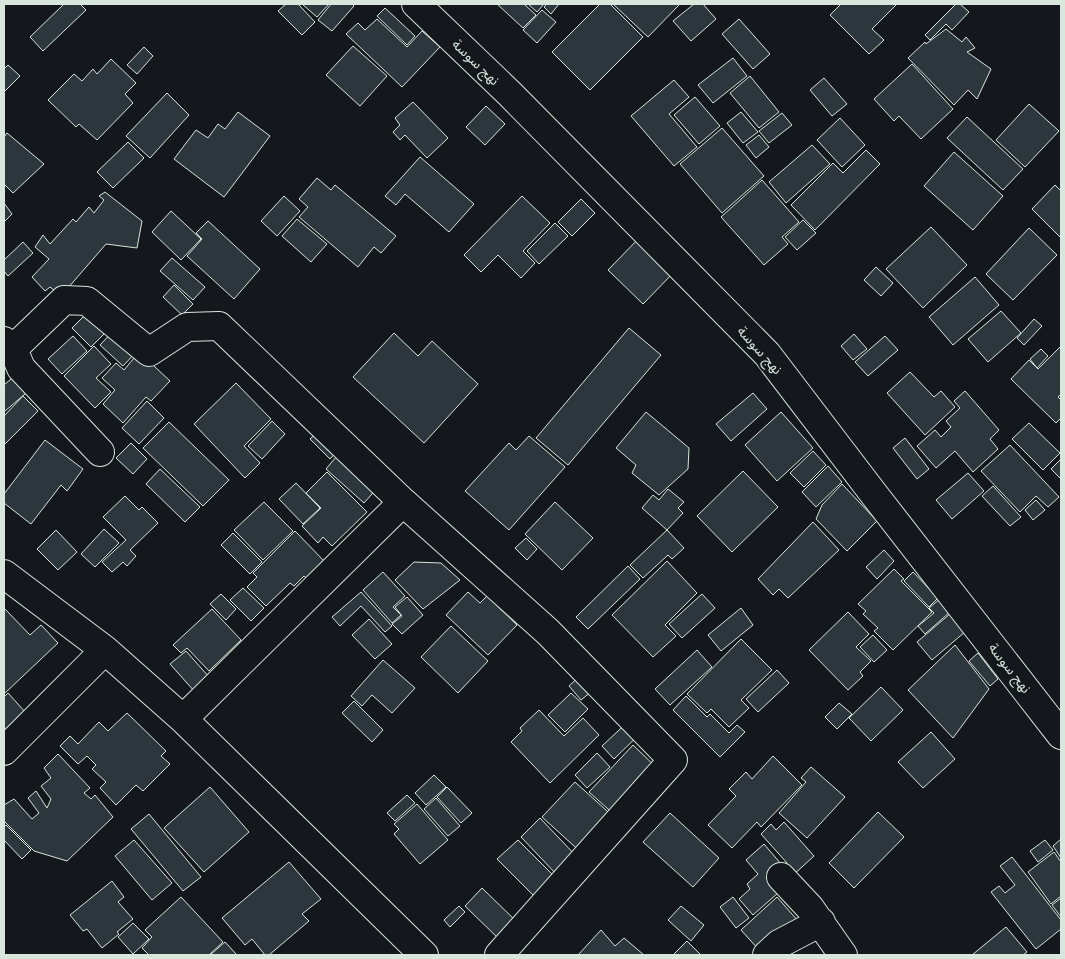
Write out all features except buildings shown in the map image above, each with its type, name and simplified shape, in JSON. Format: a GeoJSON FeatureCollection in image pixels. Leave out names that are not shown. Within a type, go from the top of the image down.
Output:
{"type":"FeatureCollection","features":[{"type":"Feature","properties":{"kind":"street","name":"نهج سوسة"},"geometry":{"type":"LineString","coordinates":[[416,4],[510,94],[767,354],[872,493],[1061,734]]}},
{"type":"Feature","properties":{"kind":"street"},"geometry":{"type":"LineString","coordinates":[[100,452],[21,368],[8,345],[64,300],[87,301],[149,352],[187,327],[219,326],[403,502],[548,632],[673,760],[499,955]]}},
{"type":"Feature","properties":{"kind":"street"},"geometry":{"type":"LineString","coordinates":[[183,719],[403,502]]}},
{"type":"Feature","properties":{"kind":"street"},"geometry":{"type":"LineString","coordinates":[[4,574],[105,650],[183,719],[424,955]]}},
{"type":"Feature","properties":{"kind":"street"},"geometry":{"type":"LineString","coordinates":[[4,751],[105,650]]}},
{"type":"Feature","properties":{"kind":"street"},"geometry":{"type":"LineString","coordinates":[[781,877],[810,908],[843,955]]}},
{"type":"Feature","properties":{"kind":"street"},"geometry":{"type":"LineString","coordinates":[[768,955],[779,944],[821,922]]}}]}
